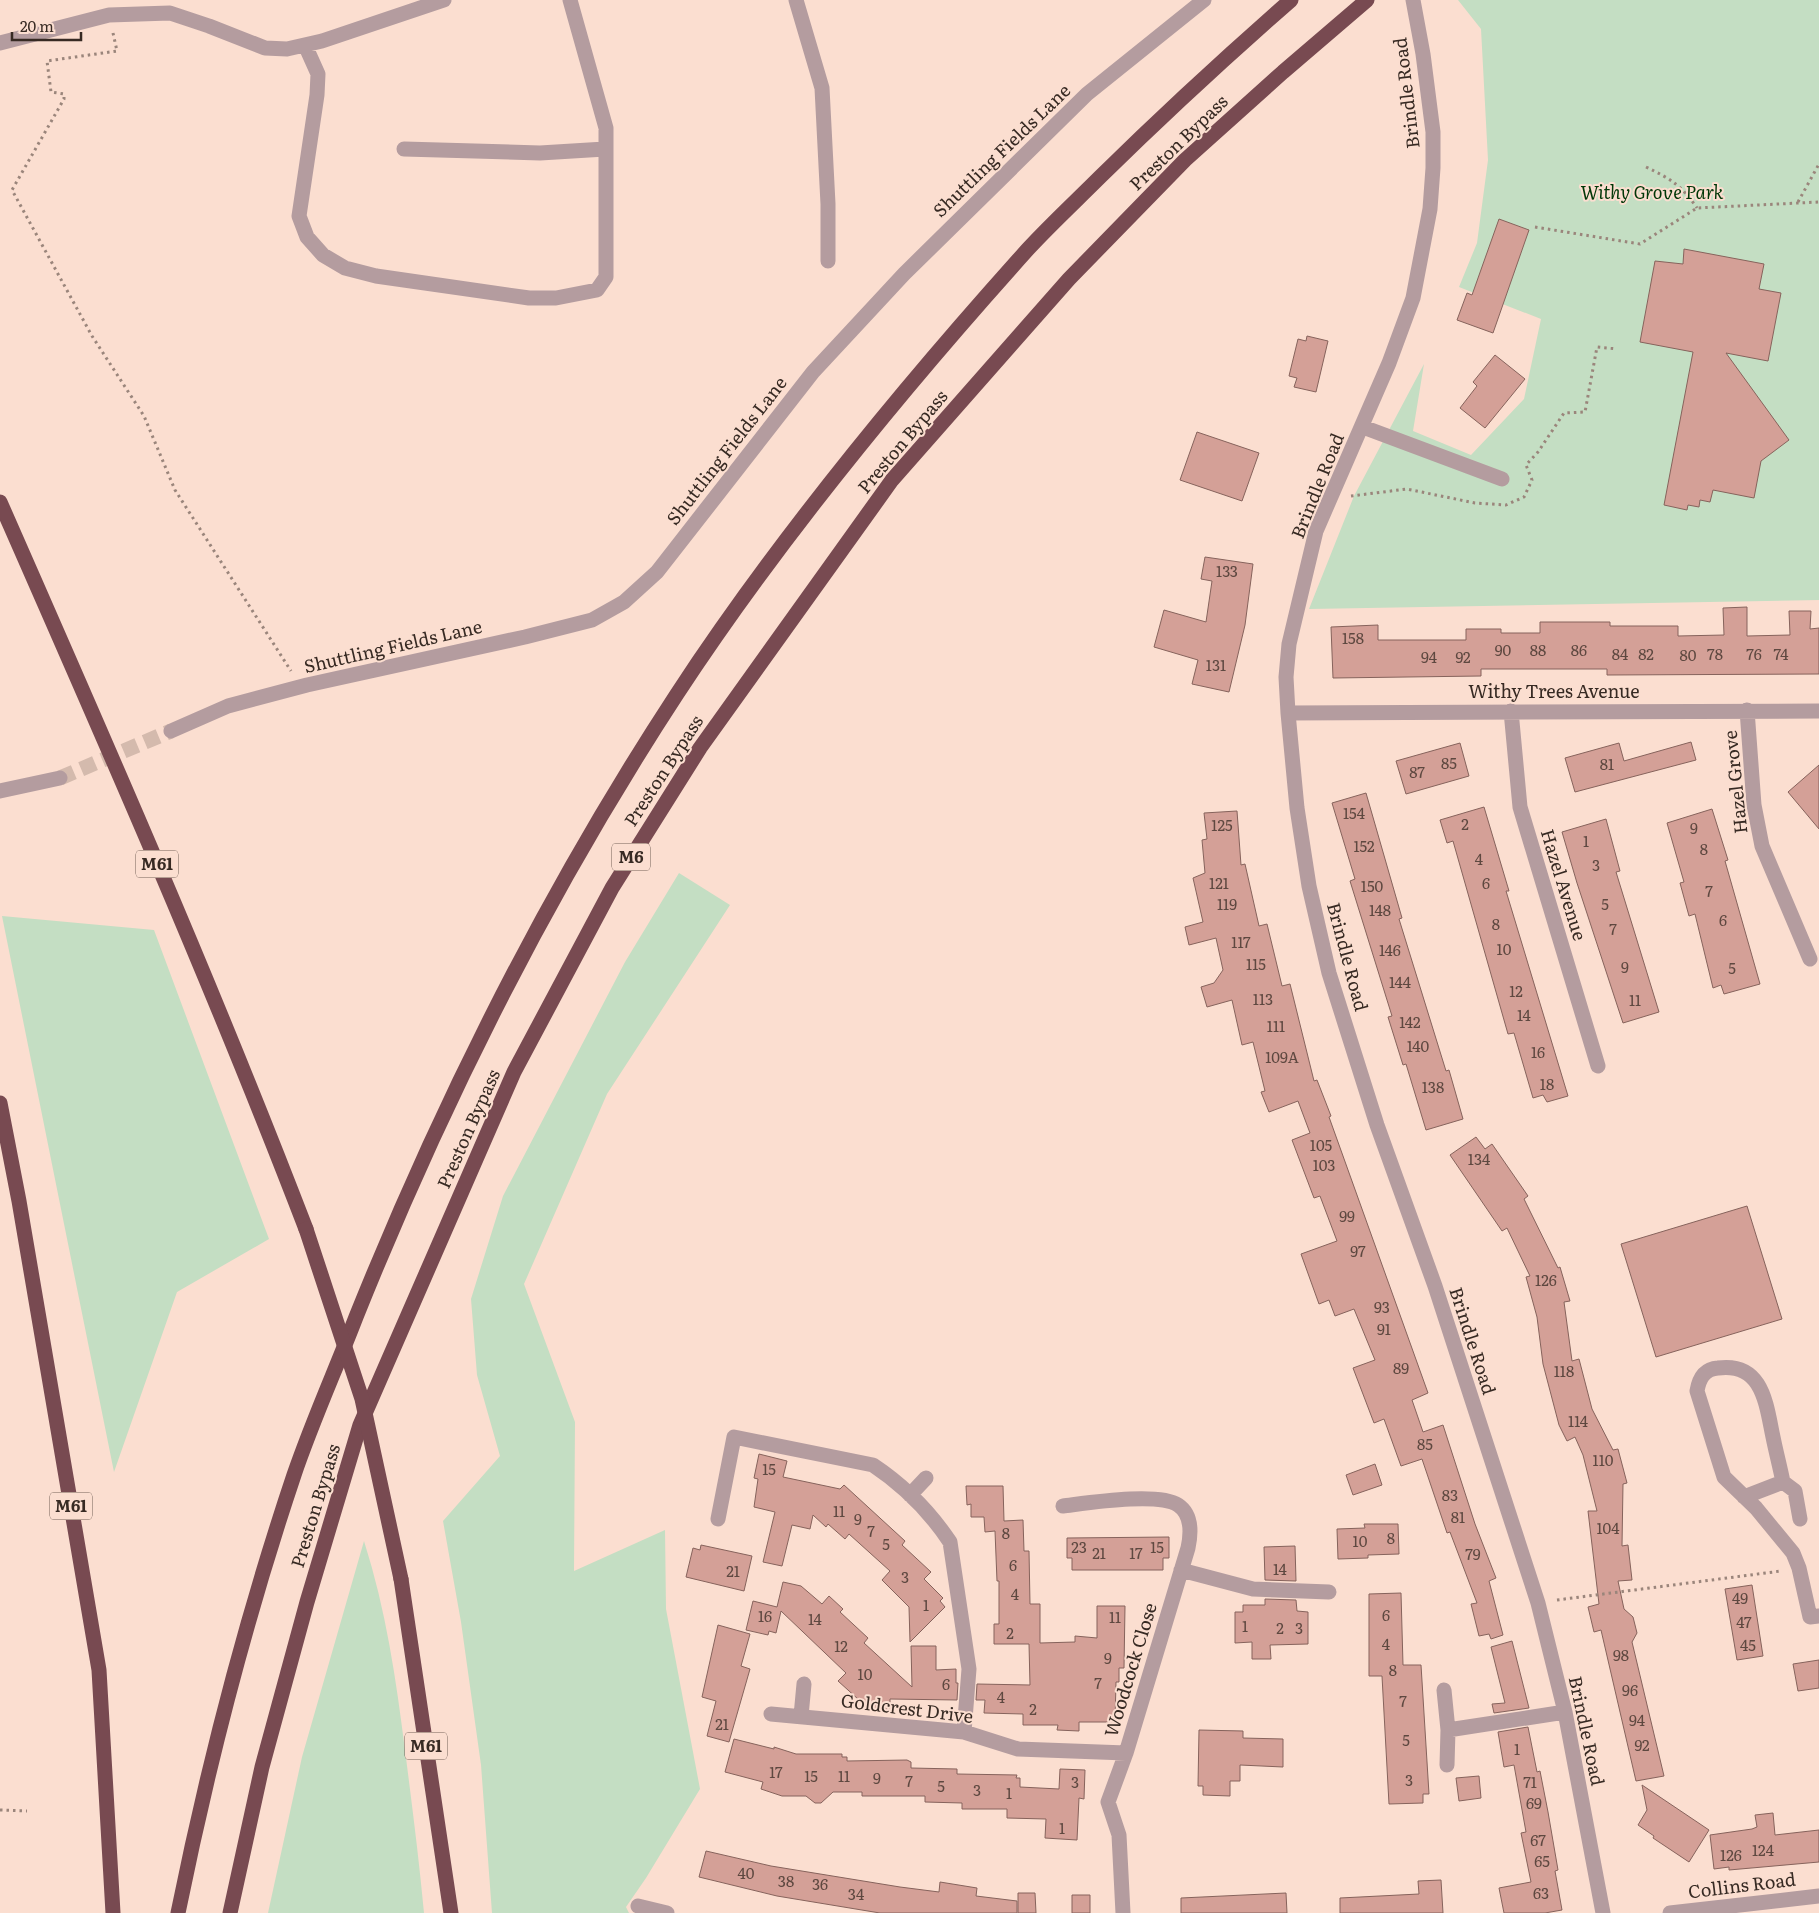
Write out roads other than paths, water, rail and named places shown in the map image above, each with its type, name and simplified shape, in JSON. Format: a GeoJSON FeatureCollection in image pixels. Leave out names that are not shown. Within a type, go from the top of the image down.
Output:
{"type":"FeatureCollection","features":[{"type":"Feature","properties":{"kind":"highway","name":"Preston Bypass"},"geometry":{"type":"LineString","coordinates":[[178,1913],[195,1830],[238,1654],[295,1471],[392,1228],[426,1149],[503,990],[588,835],[680,690],[729,619],[828,485],[883,418],[1031,246],[1136,142],[1234,50],[1291,0]]}},
{"type":"Feature","properties":{"kind":"highway","name":"Preston Bypass"},"geometry":{"type":"LineString","coordinates":[[230,1913],[262,1767],[306,1602],[360,1426],[514,1072],[612,888],[700,748],[892,480],[1069,279],[1185,160],[1367,0]]}},
{"type":"Feature","properties":{"kind":"highway","name":"M61"},"geometry":{"type":"LineString","coordinates":[[0,502],[251,1085],[306,1229],[362,1399],[402,1579],[451,1913]]}},
{"type":"Feature","properties":{"kind":"highway","name":"M61"},"geometry":{"type":"LineString","coordinates":[[0,1103],[19,1201],[100,1670],[113,1913]]}},
{"type":"Feature","properties":{"kind":"street"},"geometry":{"type":"LineString","coordinates":[[0,43],[109,14],[170,13],[265,48],[287,49],[366,27],[444,0]]}},
{"type":"Feature","properties":{"kind":"street"},"geometry":{"type":"LineString","coordinates":[[305,45],[318,74],[317,95],[299,216],[308,237],[323,255],[345,268],[376,276],[529,298],[556,298],[596,290],[606,276],[606,128],[570,0]]}},
{"type":"Feature","properties":{"kind":"street"},"geometry":{"type":"LineString","coordinates":[[796,0],[822,88],[828,204],[828,261]]}},
{"type":"Feature","properties":{"kind":"street","name":"Shuttling Fields Lane"},"geometry":{"type":"LineString","coordinates":[[172,731],[228,706],[307,685],[525,637],[592,620],[624,602],[657,572],[813,372],[904,274],[1087,94],[1204,0]]}},
{"type":"Feature","properties":{"kind":"street","name":"Brindle Road"},"geometry":{"type":"LineString","coordinates":[[1414,0],[1433,132],[1433,168],[1421,265],[1403,326],[1363,426],[1316,531],[1288,644],[1286,677],[1288,714],[1309,886],[1329,973],[1377,1125],[1435,1286],[1538,1603],[1565,1712],[1603,1913]]}},
{"type":"Feature","properties":{"kind":"street"},"geometry":{"type":"LineString","coordinates":[[404,149],[540,153],[605,149]]}},
{"type":"Feature","properties":{"kind":"street"},"geometry":{"type":"LineString","coordinates":[[1363,426],[1502,479]]}},
{"type":"Feature","properties":{"kind":"street","name":"Hazel Grove"},"geometry":{"type":"LineString","coordinates":[[1747,710],[1754,804],[1762,846],[1810,959]]}},
{"type":"Feature","properties":{"kind":"street","name":"Withy Trees Avenue"},"geometry":{"type":"LineString","coordinates":[[1288,714],[1511,711],[1819,711]]}},
{"type":"Feature","properties":{"kind":"street","name":"Hazel Avenue"},"geometry":{"type":"LineString","coordinates":[[1511,711],[1520,808],[1598,1066]]}},
{"type":"Feature","properties":{"kind":"street"},"geometry":{"type":"LineString","coordinates":[[0,791],[60,778]]}},
{"type":"Feature","properties":{"kind":"street"},"geometry":{"type":"LineString","coordinates":[[1800,1519],[1795,1491],[1783,1482],[1761,1388],[1752,1376],[1742,1370],[1712,1369],[1699,1380],[1699,1397],[1724,1477],[1756,1508],[1793,1553],[1799,1568],[1810,1617],[1819,1616]]}},
{"type":"Feature","properties":{"kind":"street"},"geometry":{"type":"LineString","coordinates":[[718,1519],[734,1437],[873,1465],[889,1476],[938,1525],[950,1542],[969,1669],[964,1732]]}},
{"type":"Feature","properties":{"kind":"street"},"geometry":{"type":"LineString","coordinates":[[910,1495],[926,1478]]}},
{"type":"Feature","properties":{"kind":"street"},"geometry":{"type":"LineString","coordinates":[[1744,1497],[1783,1482]]}},
{"type":"Feature","properties":{"kind":"street","name":"Woodcock Close"},"geometry":{"type":"LineString","coordinates":[[1063,1506],[1155,1499],[1179,1506],[1188,1519],[1190,1527],[1188,1548],[1126,1753],[1108,1802],[1120,1835],[1123,1913]]}},
{"type":"Feature","properties":{"kind":"street"},"geometry":{"type":"LineString","coordinates":[[1181,1570],[1253,1589],[1329,1592]]}},
{"type":"Feature","properties":{"kind":"street"},"geometry":{"type":"LineString","coordinates":[[801,1716],[804,1684]]}},
{"type":"Feature","properties":{"kind":"street"},"geometry":{"type":"LineString","coordinates":[[1444,1690],[1448,1730],[1447,1765]]}},
{"type":"Feature","properties":{"kind":"street"},"geometry":{"type":"LineString","coordinates":[[1448,1730],[1565,1712]]}},
{"type":"Feature","properties":{"kind":"street","name":"Goldcrest Drive"},"geometry":{"type":"LineString","coordinates":[[771,1714],[964,1732],[1018,1750],[1126,1753]]}},
{"type":"Feature","properties":{"kind":"street","name":"Collins Road"},"geometry":{"type":"LineString","coordinates":[[1670,1913],[1819,1896]]}},
{"type":"Feature","properties":{"kind":"street"},"geometry":{"type":"LineString","coordinates":[[638,1906],[667,1913]]}},
{"type":"Feature","properties":{"kind":"tunnel"},"geometry":{"type":"LineString","coordinates":[[60,778],[171,731]]}},
{"type":"Feature","properties":{"kind":"park label","name":"Withy Grove Park"},"geometry":{"type":"Point","coordinates":[1652,193]}}]}
